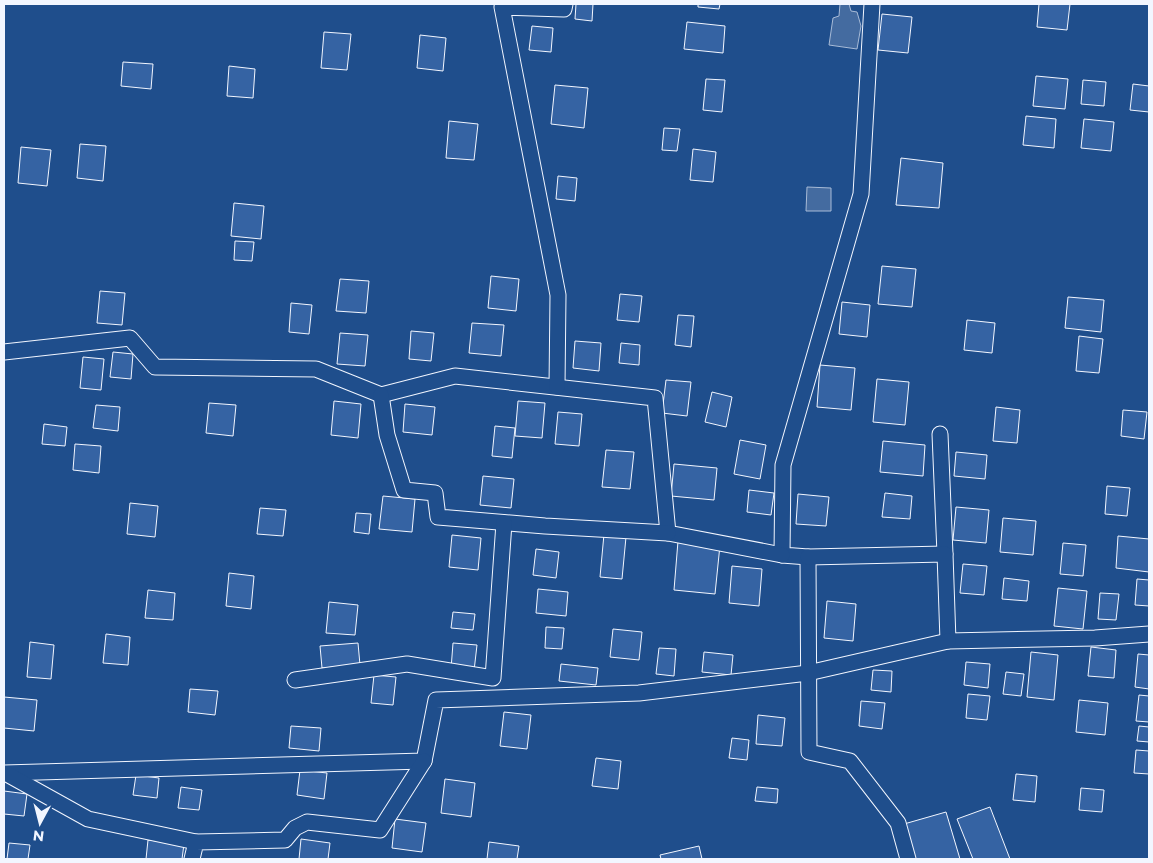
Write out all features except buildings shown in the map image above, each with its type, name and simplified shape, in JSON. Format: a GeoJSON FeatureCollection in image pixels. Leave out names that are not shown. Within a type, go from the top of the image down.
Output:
{"type":"FeatureCollection","features":[{"type":"Feature","properties":{"kind":"street"},"geometry":{"type":"LineString","coordinates":[[556,387],[558,296],[502,7],[564,9],[565,4]]}},
{"type":"Feature","properties":{"kind":"street"},"geometry":{"type":"LineString","coordinates":[[782,555],[783,464],[861,194],[872,4]]}},
{"type":"Feature","properties":{"kind":"street"},"geometry":{"type":"LineString","coordinates":[[4,352],[130,338],[155,367],[316,369],[381,395],[455,376],[656,398],[668,533]]}},
{"type":"Feature","properties":{"kind":"street"},"geometry":{"type":"LineString","coordinates":[[381,395],[387,435],[404,490],[435,493],[438,517],[668,533],[782,555],[808,557],[944,554]]}},
{"type":"Feature","properties":{"kind":"street"},"geometry":{"type":"LineString","coordinates":[[940,434],[948,641]]}},
{"type":"Feature","properties":{"kind":"street"},"geometry":{"type":"LineString","coordinates":[[295,680],[407,664],[493,678],[504,523]]}},
{"type":"Feature","properties":{"kind":"street"},"geometry":{"type":"LineString","coordinates":[[808,557],[809,752],[850,761],[898,822],[908,859]]}},
{"type":"Feature","properties":{"kind":"street"},"geometry":{"type":"LineString","coordinates":[[5,773],[88,818],[196,842],[285,840],[295,828],[307,822],[380,830],[424,761],[436,700],[639,693],[808,673],[948,641],[1095,638],[1149,634]]}},
{"type":"Feature","properties":{"kind":"street"},"geometry":{"type":"LineString","coordinates":[[5,773],[424,761]]}},
{"type":"Feature","properties":{"kind":"street"},"geometry":{"type":"LineString","coordinates":[[192,859],[196,842]]}},
{"type":"Feature","properties":{"kind":"water"},"geometry":{"type":"Polygon","coordinates":[[[840,4],[849,4],[851,11],[857,12],[861,26],[857,49],[829,45],[833,18],[839,16],[840,4]]]}},
{"type":"Feature","properties":{"kind":"water"},"geometry":{"type":"Polygon","coordinates":[[[807,187],[831,188],[831,211],[806,211],[807,187]]]}}]}
